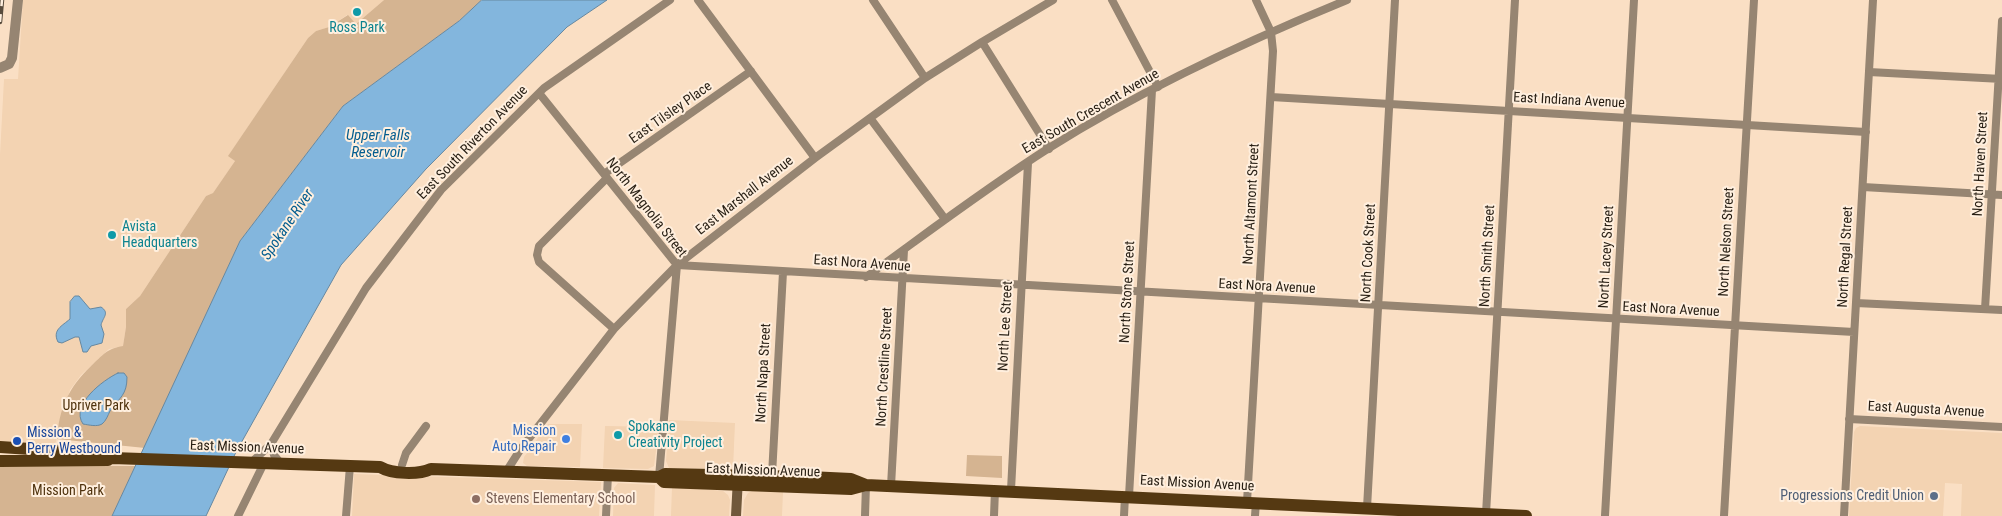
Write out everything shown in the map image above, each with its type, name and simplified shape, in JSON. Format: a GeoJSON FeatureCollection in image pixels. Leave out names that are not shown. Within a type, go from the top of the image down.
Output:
{"type":"FeatureCollection","features":[{"type":"Feature","properties":{"kind":"main road","name":"East Mission Avenue"},"geometry":{"type":"LineString","coordinates":[[0,447],[97,453],[114,458]]}},
{"type":"Feature","properties":{"kind":"main road","name":"East Mission Avenue"},"geometry":{"type":"LineString","coordinates":[[0,461],[105,461],[114,458],[380,467],[386,464],[424,466],[431,469],[659,477],[664,482],[738,480],[851,489],[866,485],[1011,490],[1367,508],[1384,512],[1526,516]]}},
{"type":"Feature","properties":{"kind":"main road","name":"East Mission Avenue"},"geometry":{"type":"LineString","coordinates":[[380,467],[386,471],[424,472],[431,469]]}},
{"type":"Feature","properties":{"kind":"main road","name":"East Mission Avenue"},"geometry":{"type":"LineString","coordinates":[[738,480],[772,475],[851,479],[866,485]]}},
{"type":"Feature","properties":{"kind":"main road"},"geometry":{"type":"LineString","coordinates":[[736,516],[738,480]]}},
{"type":"Feature","properties":{"kind":"street"},"geometry":{"type":"LineString","coordinates":[[0,68],[7,66],[12,58],[18,0]]}},
{"type":"Feature","properties":{"kind":"street","name":"East South Riverton Avenue"},"geometry":{"type":"LineString","coordinates":[[249,463],[271,444],[366,288],[441,190],[539,93],[670,0]]}},
{"type":"Feature","properties":{"kind":"street"},"geometry":{"type":"LineString","coordinates":[[698,0],[815,158]]}},
{"type":"Feature","properties":{"kind":"street"},"geometry":{"type":"LineString","coordinates":[[872,0],[925,78]]}},
{"type":"Feature","properties":{"kind":"street"},"geometry":{"type":"LineString","coordinates":[[1035,0],[1039,8]]}},
{"type":"Feature","properties":{"kind":"street","name":"East Marshall Avenue"},"geometry":{"type":"LineString","coordinates":[[506,472],[520,450],[614,329],[678,265],[815,158],[925,78],[1053,0]]}},
{"type":"Feature","properties":{"kind":"street"},"geometry":{"type":"LineString","coordinates":[[1112,0],[1155,88]]}},
{"type":"Feature","properties":{"kind":"street","name":"North Altamont Street"},"geometry":{"type":"LineString","coordinates":[[1255,516],[1252,502],[1259,300],[1274,51],[1271,32],[1256,0]]}},
{"type":"Feature","properties":{"kind":"street","name":"East South Crescent Avenue"},"geometry":{"type":"LineString","coordinates":[[866,277],[945,219],[1049,149],[1155,88],[1271,32],[1347,0]]}},
{"type":"Feature","properties":{"kind":"street","name":"North Cook Street"},"geometry":{"type":"LineString","coordinates":[[1367,508],[1395,0]]}},
{"type":"Feature","properties":{"kind":"street","name":"North Smith Street"},"geometry":{"type":"LineString","coordinates":[[1486,514],[1515,0]]}},
{"type":"Feature","properties":{"kind":"street","name":"North Lacey Street"},"geometry":{"type":"LineString","coordinates":[[1605,516],[1634,0]]}},
{"type":"Feature","properties":{"kind":"street","name":"North Nelson Street"},"geometry":{"type":"LineString","coordinates":[[1724,516],[1754,0]]}},
{"type":"Feature","properties":{"kind":"street","name":"North Regal Street"},"geometry":{"type":"LineString","coordinates":[[1844,516],[1873,0]]}},
{"type":"Feature","properties":{"kind":"street","name":"North Haven Street"},"geometry":{"type":"LineString","coordinates":[[1985,309],[2002,21]]}},
{"type":"Feature","properties":{"kind":"street"},"geometry":{"type":"LineString","coordinates":[[982,42],[1049,149]]}},
{"type":"Feature","properties":{"kind":"street","name":"East Tilsley Place"},"geometry":{"type":"LineString","coordinates":[[614,329],[539,262],[537,255],[539,246],[606,176],[751,71]]}},
{"type":"Feature","properties":{"kind":"street"},"geometry":{"type":"LineString","coordinates":[[1869,72],[2000,79]]}},
{"type":"Feature","properties":{"kind":"street","name":"North Stone Street"},"geometry":{"type":"LineString","coordinates":[[1124,516],[1127,496],[1155,88]]}},
{"type":"Feature","properties":{"kind":"street","name":"North Magnolia Street"},"geometry":{"type":"LineString","coordinates":[[539,93],[678,265],[659,477]]}},
{"type":"Feature","properties":{"kind":"street","name":"East Indiana Avenue"},"geometry":{"type":"LineString","coordinates":[[1272,97],[1866,132]]}},
{"type":"Feature","properties":{"kind":"street"},"geometry":{"type":"LineString","coordinates":[[870,118],[945,219]]}},
{"type":"Feature","properties":{"kind":"street","name":"North Lee Street"},"geometry":{"type":"LineString","coordinates":[[1011,490],[1028,163]]}},
{"type":"Feature","properties":{"kind":"street"},"geometry":{"type":"LineString","coordinates":[[1863,188],[2002,195]]}},
{"type":"Feature","properties":{"kind":"street","name":"North Crestline Street"},"geometry":{"type":"LineString","coordinates":[[891,486],[904,250]]}},
{"type":"Feature","properties":{"kind":"street","name":"East Nora Avenue"},"geometry":{"type":"LineString","coordinates":[[678,265],[1259,300],[1854,332]]}},
{"type":"Feature","properties":{"kind":"street","name":"North Napa Street"},"geometry":{"type":"LineString","coordinates":[[772,475],[783,272]]}},
{"type":"Feature","properties":{"kind":"street"},"geometry":{"type":"LineString","coordinates":[[1856,303],[2002,310]]}},
{"type":"Feature","properties":{"kind":"street","name":"East Augusta Avenue"},"geometry":{"type":"LineString","coordinates":[[1849,419],[2002,427]]}},
{"type":"Feature","properties":{"kind":"street"},"geometry":{"type":"LineString","coordinates":[[402,465],[406,454],[426,426]]}},
{"type":"Feature","properties":{"kind":"street"},"geometry":{"type":"LineString","coordinates":[[271,444],[274,455],[281,464]]}},
{"type":"Feature","properties":{"kind":"street"},"geometry":{"type":"LineString","coordinates":[[238,516],[264,463]]}},
{"type":"Feature","properties":{"kind":"street"},"geometry":{"type":"LineString","coordinates":[[346,516],[350,466]]}},
{"type":"Feature","properties":{"kind":"street"},"geometry":{"type":"LineString","coordinates":[[606,516],[608,475]]}},
{"type":"Feature","properties":{"kind":"street"},"geometry":{"type":"LineString","coordinates":[[865,516],[866,485]]}},
{"type":"Feature","properties":{"kind":"street"},"geometry":{"type":"LineString","coordinates":[[994,516],[996,490]]}},
{"type":"Feature","properties":{"kind":"shaded area"},"geometry":{"type":"Polygon","coordinates":[[[23,0],[384,0],[356,24],[347,15],[329,27],[316,31],[308,38],[229,155],[235,161],[213,193],[206,196],[140,296],[126,309],[123,346],[109,349],[81,375],[70,390],[58,427],[56,442],[53,445],[0,443],[0,155],[4,79],[18,79],[23,0]]]}},
{"type":"Feature","properties":{"kind":"shaded area"},"geometry":{"type":"Polygon","coordinates":[[[669,420],[735,423],[733,469],[669,468],[666,461],[669,420]]]}},
{"type":"Feature","properties":{"kind":"shaded area"},"geometry":{"type":"Polygon","coordinates":[[[548,424],[582,424],[580,467],[527,466],[523,463],[524,457],[548,424]]]}},
{"type":"Feature","properties":{"kind":"shaded area"},"geometry":{"type":"Polygon","coordinates":[[[605,426],[659,427],[654,466],[648,469],[603,468],[605,426]]]}},
{"type":"Feature","properties":{"kind":"shaded area"},"geometry":{"type":"Polygon","coordinates":[[[1860,426],[2002,433],[2002,516],[1961,516],[1962,484],[1945,483],[1943,516],[1849,516],[1854,432],[1860,426]]]}},
{"type":"Feature","properties":{"kind":"shaded area","name":"Stevens Elementary School"},"geometry":{"type":"Polygon","coordinates":[[[354,474],[601,482],[599,516],[352,516],[354,474]]]}},
{"type":"Feature","properties":{"kind":"shaded area"},"geometry":{"type":"Polygon","coordinates":[[[618,483],[655,485],[654,516],[613,516],[614,488],[618,483]]]}},
{"type":"Feature","properties":{"kind":"shaded area"},"geometry":{"type":"Polygon","coordinates":[[[672,486],[723,491],[730,500],[729,516],[671,516],[672,486]]]}},
{"type":"Feature","properties":{"kind":"shaded area"},"geometry":{"type":"Polygon","coordinates":[[[752,491],[783,492],[782,516],[743,516],[744,500],[748,493],[752,491]]]}},
{"type":"Feature","properties":{"kind":"green space","name":"Upriver Park"},"geometry":{"type":"Polygon","coordinates":[[[384,0],[482,0],[459,21],[343,106],[240,241],[145,448],[57,439],[60,417],[71,390],[83,374],[102,356],[113,349],[123,346],[126,309],[140,296],[206,196],[213,193],[235,161],[228,156],[308,38],[316,31],[329,27],[348,15],[356,24],[384,0]]]}},
{"type":"Feature","properties":{"kind":"green space"},"geometry":{"type":"Polygon","coordinates":[[[967,455],[1002,456],[1002,478],[966,476],[967,455]]]}},
{"type":"Feature","properties":{"kind":"green space","name":"Mission Park"},"geometry":{"type":"Polygon","coordinates":[[[0,465],[136,466],[112,516],[0,516],[0,465]]]}},
{"type":"Feature","properties":{"kind":"water","name":"Upper Falls Reservoir"},"geometry":{"type":"Polygon","coordinates":[[[482,0],[607,0],[567,27],[426,169],[341,265],[236,452],[206,516],[112,516],[240,241],[343,106],[459,21],[482,0]]]}},
{"type":"Feature","properties":{"kind":"water"},"geometry":{"type":"Polygon","coordinates":[[[75,296],[79,296],[90,309],[101,307],[105,311],[101,325],[104,334],[102,343],[91,346],[87,352],[83,352],[79,337],[62,343],[58,342],[56,338],[57,331],[70,319],[70,302],[75,296]]]}},
{"type":"Feature","properties":{"kind":"water"},"geometry":{"type":"Polygon","coordinates":[[[118,373],[124,373],[127,377],[126,388],[105,421],[102,424],[93,426],[83,424],[80,417],[84,401],[104,381],[118,373]]]}},
{"type":"Feature","properties":{"kind":"railway"},"geometry":{"type":"LineString","coordinates":[[0,22],[2,0]]}},
{"type":"Feature","properties":{"kind":"place","name":"Ross Park"},"geometry":{"type":"Point","coordinates":[357,12]}},
{"type":"Feature","properties":{"kind":"place","name":"Avista Headquarters"},"geometry":{"type":"Point","coordinates":[112,235]}},
{"type":"Feature","properties":{"kind":"place","name":"Spokane Creativity Project"},"geometry":{"type":"Point","coordinates":[618,435]}},
{"type":"Feature","properties":{"kind":"place","name":"Mission Auto Repair"},"geometry":{"type":"Point","coordinates":[566,439]}},
{"type":"Feature","properties":{"kind":"place","name":"Mission & Perry Westbound"},"geometry":{"type":"Point","coordinates":[17,441]}},
{"type":"Feature","properties":{"kind":"place","name":"Progressions Credit Union"},"geometry":{"type":"Point","coordinates":[1934,496]}},
{"type":"Feature","properties":{"kind":"place","name":"Stevens Elementary School"},"geometry":{"type":"Point","coordinates":[476,499]}},
{"type":"Feature","properties":{"kind":"water label","name":"Spokane River"},"geometry":{"type":"Point","coordinates":[288,225]}}]}
